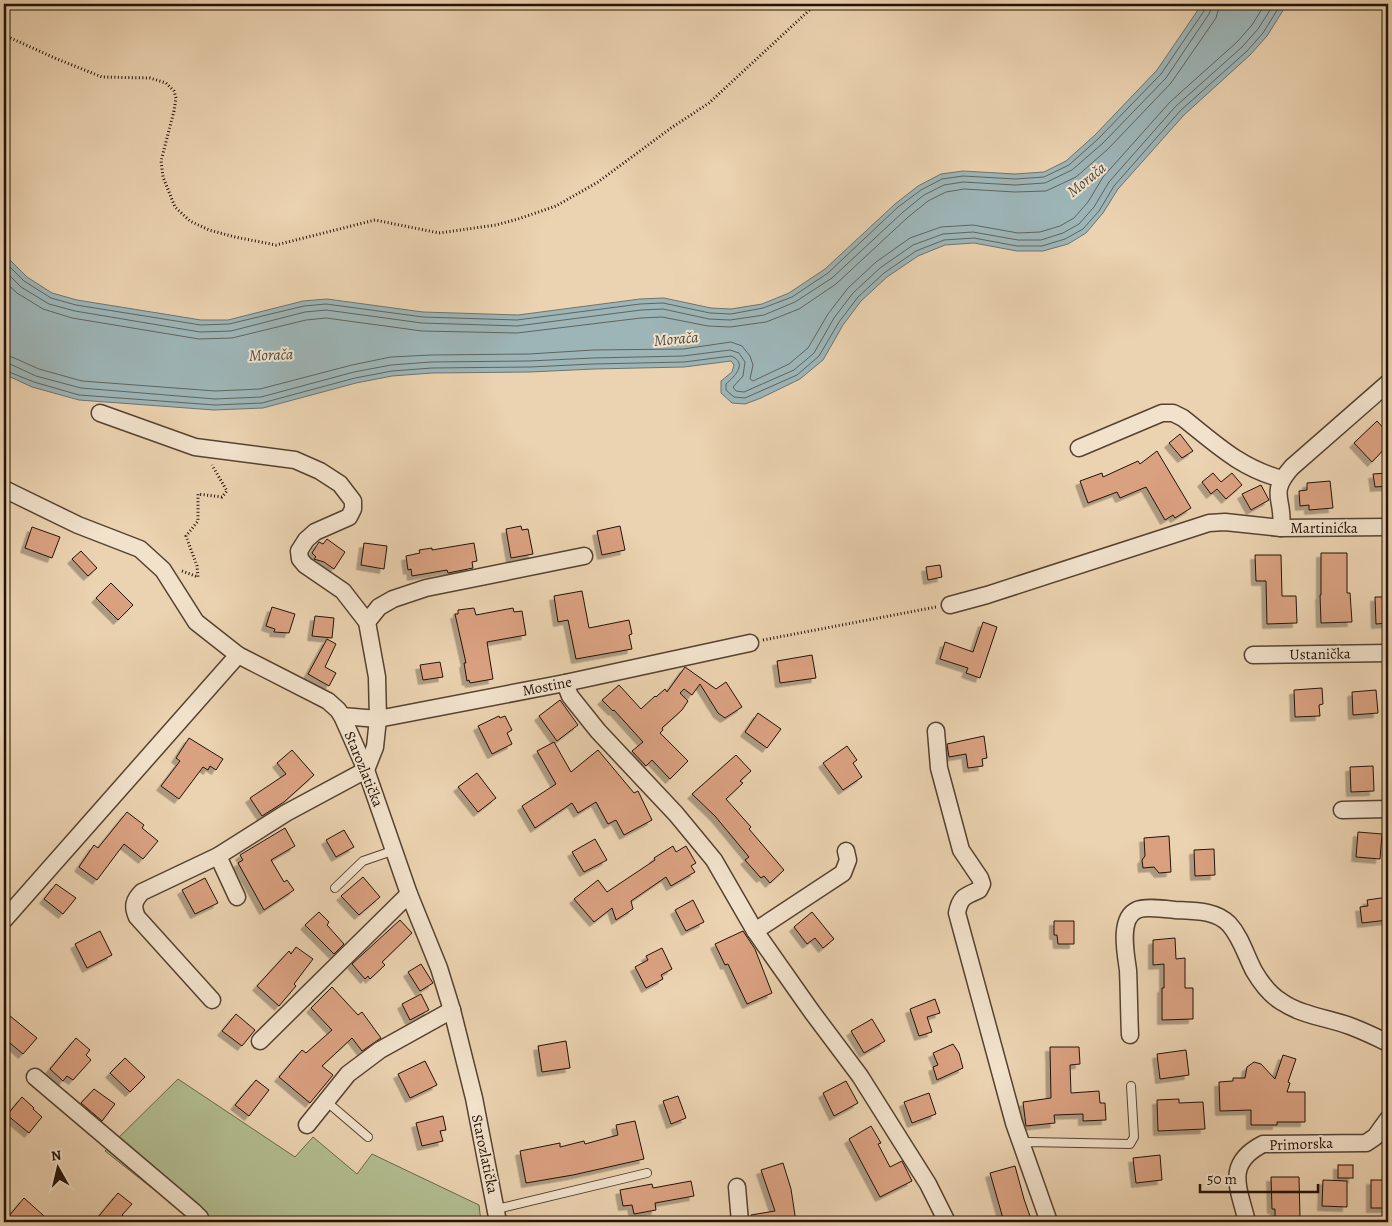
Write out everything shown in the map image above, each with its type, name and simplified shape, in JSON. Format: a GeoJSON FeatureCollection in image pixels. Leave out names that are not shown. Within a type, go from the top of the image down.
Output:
{"type":"FeatureCollection","features":[{"type":"Feature","properties":{"kind":"street"},"geometry":{"type":"LineString","coordinates":[[1079,448],[1162,413],[1173,413],[1183,418],[1239,462],[1264,474],[1282,479],[1298,460],[1388,383]]}},
{"type":"Feature","properties":{"kind":"street"},"geometry":{"type":"LineString","coordinates":[[100,413],[195,447],[295,460],[320,471],[340,484],[353,500],[353,509],[349,517],[315,532],[306,540],[299,551],[300,559],[305,565],[343,591],[367,622],[377,677],[378,719],[374,748],[366,770],[286,813],[218,856],[142,892],[137,897],[134,909],[137,917],[212,1000]]}},
{"type":"Feature","properties":{"kind":"street","name":"Martinićka"},"geometry":{"type":"LineString","coordinates":[[1282,479],[1278,494],[1281,528],[1388,527]]}},
{"type":"Feature","properties":{"kind":"street","name":"Starozlatička"},"geometry":{"type":"LineString","coordinates":[[4,489],[78,526],[140,549],[163,570],[196,622],[238,655],[328,701],[338,710],[366,770],[452,1010],[474,1098],[497,1215]]}},
{"type":"Feature","properties":{"kind":"street"},"geometry":{"type":"LineString","coordinates":[[950,604],[1209,523],[1225,522],[1281,528]]}},
{"type":"Feature","properties":{"kind":"street"},"geometry":{"type":"LineString","coordinates":[[367,622],[378,607],[393,599],[426,588],[584,556]]}},
{"type":"Feature","properties":{"kind":"street","name":"Mostine"},"geometry":{"type":"LineString","coordinates":[[342,716],[378,719],[565,683],[750,643]]}},
{"type":"Feature","properties":{"kind":"street","name":"Ustanička"},"geometry":{"type":"LineString","coordinates":[[1253,655],[1388,652]]}},
{"type":"Feature","properties":{"kind":"street"},"geometry":{"type":"LineString","coordinates":[[4,920],[238,655]]}},
{"type":"Feature","properties":{"kind":"street"},"geometry":{"type":"LineString","coordinates":[[565,683],[570,696],[598,731],[676,814],[714,860],[755,931],[860,1076],[928,1184],[947,1222]]}},
{"type":"Feature","properties":{"kind":"street"},"geometry":{"type":"LineString","coordinates":[[936,731],[939,768],[960,850],[980,878],[982,884],[980,890],[963,898],[957,913],[1014,1123],[1049,1222]]}},
{"type":"Feature","properties":{"kind":"street"},"geometry":{"type":"LineString","coordinates":[[1342,810],[1388,809]]}},
{"type":"Feature","properties":{"kind":"street"},"geometry":{"type":"LineString","coordinates":[[755,931],[843,873],[848,860],[846,851]]}},
{"type":"Feature","properties":{"kind":"street"},"geometry":{"type":"LineString","coordinates":[[218,856],[237,897]]}},
{"type":"Feature","properties":{"kind":"street"},"geometry":{"type":"LineString","coordinates":[[260,1041],[409,894]]}},
{"type":"Feature","properties":{"kind":"street"},"geometry":{"type":"LineString","coordinates":[[1130,1035],[1128,970],[1124,946],[1128,921],[1131,914],[1138,909],[1161,909],[1200,911],[1219,917],[1230,925],[1264,987],[1282,1003],[1351,1026],[1388,1043]]}},
{"type":"Feature","properties":{"kind":"street"},"geometry":{"type":"LineString","coordinates":[[307,1125],[348,1074],[380,1050],[452,1010]]}},
{"type":"Feature","properties":{"kind":"street"},"geometry":{"type":"LineString","coordinates":[[35,1077],[193,1211],[200,1218],[200,1222]]}},
{"type":"Feature","properties":{"kind":"street","name":"Primorska"},"geometry":{"type":"LineString","coordinates":[[1247,1222],[1237,1182],[1238,1168],[1245,1157],[1254,1149],[1263,1144],[1366,1143],[1375,1137],[1388,1119]]}},
{"type":"Feature","properties":{"kind":"street"},"geometry":{"type":"LineString","coordinates":[[737,1187],[740,1222]]}},
{"type":"Feature","properties":{"kind":"lane"},"geometry":{"type":"LineString","coordinates":[[335,888],[363,861],[395,850]]}},
{"type":"Feature","properties":{"kind":"lane"},"geometry":{"type":"LineString","coordinates":[[1022,1144],[1028,1142],[1130,1144],[1134,1137],[1131,1086]]}},
{"type":"Feature","properties":{"kind":"lane"},"geometry":{"type":"LineString","coordinates":[[327,1102],[368,1137]]}},
{"type":"Feature","properties":{"kind":"lane"},"geometry":{"type":"LineString","coordinates":[[497,1215],[647,1173]]}},
{"type":"Feature","properties":{"kind":"path"},"geometry":{"type":"LineString","coordinates":[[4,35],[57,60],[102,77],[150,78],[166,83],[174,91],[176,98],[161,161],[163,177],[175,207],[190,221],[209,230],[276,245],[375,220],[439,233],[518,219],[556,206],[598,182],[709,103],[816,4]]}},
{"type":"Feature","properties":{"kind":"path"},"geometry":{"type":"LineString","coordinates":[[180,570],[198,577],[197,566],[186,536],[198,521],[198,494],[222,497],[227,491],[202,448]]}},
{"type":"Feature","properties":{"kind":"path"},"geometry":{"type":"LineString","coordinates":[[750,643],[950,604]]}},
{"type":"Feature","properties":{"kind":"green space"},"geometry":{"type":"Polygon","coordinates":[[[178,1079],[295,1157],[313,1137],[357,1174],[372,1154],[479,1205],[481,1222],[195,1222],[105,1151],[178,1079]]]}},
{"type":"Feature","properties":{"kind":"water","name":"Morača"},"geometry":{"type":"Polygon","coordinates":[[[1202,4],[1287,4],[1267,36],[1250,55],[1184,115],[1118,189],[1103,213],[1086,233],[1068,244],[1043,251],[1017,251],[974,243],[945,245],[918,256],[887,277],[861,301],[843,325],[823,360],[800,379],[745,404],[732,403],[721,393],[721,381],[732,372],[734,365],[731,361],[684,367],[432,373],[392,376],[356,383],[263,408],[214,410],[79,400],[32,387],[4,374],[4,254],[27,277],[52,293],[77,300],[201,320],[228,320],[303,301],[327,299],[423,312],[518,315],[640,299],[664,298],[711,308],[731,309],[762,304],[789,293],[825,269],[895,204],[918,186],[941,174],[963,171],[1015,174],[1044,172],[1066,161],[1095,135],[1157,70],[1202,4]]]}},
{"type":"Feature","properties":{"kind":"building"},"geometry":{"type":"Polygon","coordinates":[[[1377,421],[1388,433],[1388,445],[1372,462],[1354,443],[1377,421]]]}},
{"type":"Feature","properties":{"kind":"building"},"geometry":{"type":"Polygon","coordinates":[[[1180,434],[1193,451],[1182,458],[1169,443],[1180,434]]]}},
{"type":"Feature","properties":{"kind":"building"},"geometry":{"type":"Polygon","coordinates":[[[1157,451],[1191,508],[1175,518],[1173,515],[1165,520],[1146,487],[1120,498],[1117,492],[1088,503],[1080,481],[1102,473],[1103,477],[1138,461],[1140,464],[1157,451]]]}},
{"type":"Feature","properties":{"kind":"building"},"geometry":{"type":"Polygon","coordinates":[[[1213,473],[1221,482],[1232,473],[1242,485],[1226,499],[1217,489],[1211,494],[1202,482],[1213,473]]]}},
{"type":"Feature","properties":{"kind":"building"},"geometry":{"type":"Polygon","coordinates":[[[1388,473],[1388,486],[1375,487],[1373,474],[1388,473]]]}},
{"type":"Feature","properties":{"kind":"building"},"geometry":{"type":"Polygon","coordinates":[[[1330,481],[1333,508],[1309,510],[1309,505],[1300,506],[1299,491],[1307,490],[1307,483],[1330,481]]]}},
{"type":"Feature","properties":{"kind":"building"},"geometry":{"type":"Polygon","coordinates":[[[1261,485],[1269,500],[1251,510],[1242,494],[1261,485]]]}},
{"type":"Feature","properties":{"kind":"building"},"geometry":{"type":"Polygon","coordinates":[[[521,526],[522,530],[528,529],[533,554],[511,558],[506,529],[521,526]]]}},
{"type":"Feature","properties":{"kind":"building"},"geometry":{"type":"Polygon","coordinates":[[[620,526],[625,550],[602,555],[597,531],[620,526]]]}},
{"type":"Feature","properties":{"kind":"building"},"geometry":{"type":"Polygon","coordinates":[[[32,527],[60,537],[52,558],[25,548],[32,527]]]}},
{"type":"Feature","properties":{"kind":"building"},"geometry":{"type":"Polygon","coordinates":[[[327,539],[345,552],[334,569],[324,562],[314,559],[316,557],[312,553],[319,542],[323,544],[327,539]]]}},
{"type":"Feature","properties":{"kind":"building"},"geometry":{"type":"Polygon","coordinates":[[[364,543],[387,546],[384,569],[361,565],[364,543]]]}},
{"type":"Feature","properties":{"kind":"building"},"geometry":{"type":"Polygon","coordinates":[[[474,543],[477,561],[472,562],[473,568],[448,573],[447,570],[412,576],[411,569],[408,570],[406,556],[420,553],[419,550],[432,548],[432,550],[474,543]]]}},
{"type":"Feature","properties":{"kind":"building"},"geometry":{"type":"Polygon","coordinates":[[[81,551],[97,568],[88,576],[72,559],[81,551]]]}},
{"type":"Feature","properties":{"kind":"building"},"geometry":{"type":"Polygon","coordinates":[[[1321,553],[1347,553],[1347,593],[1350,593],[1352,622],[1321,623],[1321,553]]]}},
{"type":"Feature","properties":{"kind":"building"},"geometry":{"type":"Polygon","coordinates":[[[1255,555],[1281,555],[1282,596],[1296,596],[1297,623],[1267,624],[1266,581],[1256,581],[1255,555]]]}},
{"type":"Feature","properties":{"kind":"building"},"geometry":{"type":"Polygon","coordinates":[[[940,565],[942,577],[928,580],[926,567],[940,565]]]}},
{"type":"Feature","properties":{"kind":"building"},"geometry":{"type":"Polygon","coordinates":[[[111,583],[133,605],[118,620],[96,598],[111,583]]]}},
{"type":"Feature","properties":{"kind":"building"},"geometry":{"type":"Polygon","coordinates":[[[582,591],[589,628],[629,620],[632,634],[629,635],[632,649],[576,659],[568,620],[558,622],[554,596],[582,591]]]}},
{"type":"Feature","properties":{"kind":"building"},"geometry":{"type":"Polygon","coordinates":[[[1375,597],[1388,597],[1388,623],[1376,624],[1375,597]]]}},
{"type":"Feature","properties":{"kind":"building"},"geometry":{"type":"Polygon","coordinates":[[[272,607],[295,614],[289,633],[274,632],[275,629],[266,626],[272,607]]]}},
{"type":"Feature","properties":{"kind":"building"},"geometry":{"type":"Polygon","coordinates":[[[474,608],[476,615],[513,608],[514,612],[522,611],[526,635],[487,642],[493,679],[470,683],[469,680],[467,681],[464,663],[466,663],[455,614],[458,614],[458,610],[474,608]]]}},
{"type":"Feature","properties":{"kind":"building"},"geometry":{"type":"Polygon","coordinates":[[[315,616],[334,618],[332,638],[312,636],[315,616]]]}},
{"type":"Feature","properties":{"kind":"building"},"geometry":{"type":"Polygon","coordinates":[[[983,622],[997,627],[980,678],[966,673],[968,668],[940,659],[945,642],[973,652],[983,622]]]}},
{"type":"Feature","properties":{"kind":"building"},"geometry":{"type":"Polygon","coordinates":[[[327,639],[336,644],[325,667],[336,673],[329,686],[308,674],[327,639]]]}},
{"type":"Feature","properties":{"kind":"building"},"geometry":{"type":"Polygon","coordinates":[[[812,655],[816,678],[780,683],[777,661],[812,655]]]}},
{"type":"Feature","properties":{"kind":"building"},"geometry":{"type":"Polygon","coordinates":[[[440,662],[443,677],[423,680],[420,665],[440,662]]]}},
{"type":"Feature","properties":{"kind":"building"},"geometry":{"type":"Polygon","coordinates":[[[685,667],[716,689],[726,682],[742,707],[725,718],[718,713],[700,684],[692,695],[684,689],[680,693],[688,701],[682,710],[662,728],[663,730],[660,733],[688,761],[670,779],[652,760],[646,766],[632,751],[643,742],[614,710],[602,700],[619,685],[641,709],[665,689],[667,692],[685,667]]]}},
{"type":"Feature","properties":{"kind":"building"},"geometry":{"type":"Polygon","coordinates":[[[1322,688],[1323,704],[1319,705],[1320,716],[1295,717],[1294,690],[1322,688]]]}},
{"type":"Feature","properties":{"kind":"building"},"geometry":{"type":"Polygon","coordinates":[[[1376,690],[1378,713],[1353,715],[1352,692],[1376,690]]]}},
{"type":"Feature","properties":{"kind":"building"},"geometry":{"type":"Polygon","coordinates":[[[560,700],[578,725],[557,741],[539,716],[560,700]]]}},
{"type":"Feature","properties":{"kind":"building"},"geometry":{"type":"Polygon","coordinates":[[[758,713],[781,729],[767,748],[745,732],[758,713]]]}},
{"type":"Feature","properties":{"kind":"building"},"geometry":{"type":"Polygon","coordinates":[[[499,716],[500,718],[505,716],[512,730],[507,733],[512,744],[492,754],[478,726],[499,716]]]}},
{"type":"Feature","properties":{"kind":"building"},"geometry":{"type":"Polygon","coordinates":[[[984,736],[987,758],[982,759],[983,766],[968,768],[966,754],[949,757],[947,744],[984,736]]]}},
{"type":"Feature","properties":{"kind":"building"},"geometry":{"type":"Polygon","coordinates":[[[189,738],[223,759],[216,770],[210,766],[208,770],[203,767],[179,799],[161,786],[180,761],[176,758],[189,738]]]}},
{"type":"Feature","properties":{"kind":"building"},"geometry":{"type":"Polygon","coordinates":[[[554,742],[571,772],[598,750],[634,793],[638,791],[652,820],[624,835],[616,820],[608,824],[596,802],[578,813],[572,803],[535,828],[522,806],[556,784],[537,751],[554,742]]]}},
{"type":"Feature","properties":{"kind":"building"},"geometry":{"type":"Polygon","coordinates":[[[847,746],[857,760],[853,763],[862,777],[843,790],[823,763],[847,746]]]}},
{"type":"Feature","properties":{"kind":"building"},"geometry":{"type":"Polygon","coordinates":[[[292,750],[314,775],[284,802],[262,816],[250,798],[286,774],[277,763],[292,750]]]}},
{"type":"Feature","properties":{"kind":"building"},"geometry":{"type":"Polygon","coordinates":[[[736,755],[751,771],[740,781],[743,783],[726,799],[751,827],[749,829],[784,870],[770,883],[764,876],[761,878],[745,860],[749,857],[715,816],[692,794],[736,755]]]}},
{"type":"Feature","properties":{"kind":"building"},"geometry":{"type":"Polygon","coordinates":[[[1373,766],[1374,791],[1351,792],[1350,767],[1373,766]]]}},
{"type":"Feature","properties":{"kind":"building"},"geometry":{"type":"Polygon","coordinates":[[[477,773],[496,798],[478,812],[458,787],[477,773]]]}},
{"type":"Feature","properties":{"kind":"building"},"geometry":{"type":"Polygon","coordinates":[[[127,812],[144,825],[142,828],[158,841],[143,859],[124,844],[97,880],[79,867],[94,845],[98,848],[127,812]]]}},
{"type":"Feature","properties":{"kind":"building"},"geometry":{"type":"Polygon","coordinates":[[[285,828],[295,846],[271,860],[284,882],[287,880],[294,890],[264,910],[238,863],[243,860],[240,855],[285,828]]]}},
{"type":"Feature","properties":{"kind":"building"},"geometry":{"type":"Polygon","coordinates":[[[344,830],[354,847],[336,857],[326,840],[344,830]]]}},
{"type":"Feature","properties":{"kind":"building"},"geometry":{"type":"Polygon","coordinates":[[[1358,832],[1382,834],[1380,859],[1356,857],[1358,832]]]}},
{"type":"Feature","properties":{"kind":"building"},"geometry":{"type":"Polygon","coordinates":[[[1169,836],[1171,872],[1159,873],[1154,867],[1143,868],[1142,860],[1145,856],[1144,838],[1169,836]]]}},
{"type":"Feature","properties":{"kind":"building"},"geometry":{"type":"Polygon","coordinates":[[[595,839],[607,860],[584,872],[572,852],[595,839]]]}},
{"type":"Feature","properties":{"kind":"building"},"geometry":{"type":"Polygon","coordinates":[[[673,846],[676,852],[686,846],[696,863],[691,866],[695,872],[671,886],[666,877],[631,901],[633,909],[616,920],[612,908],[594,922],[574,899],[598,880],[607,892],[673,846]]]}},
{"type":"Feature","properties":{"kind":"building"},"geometry":{"type":"Polygon","coordinates":[[[1214,849],[1215,875],[1195,876],[1194,850],[1214,849]]]}},
{"type":"Feature","properties":{"kind":"building"},"geometry":{"type":"Polygon","coordinates":[[[363,877],[380,897],[359,915],[341,896],[363,877]]]}},
{"type":"Feature","properties":{"kind":"building"},"geometry":{"type":"Polygon","coordinates":[[[205,878],[218,903],[195,914],[182,890],[205,878]]]}},
{"type":"Feature","properties":{"kind":"building"},"geometry":{"type":"Polygon","coordinates":[[[56,884],[76,898],[63,914],[44,899],[56,884]]]}},
{"type":"Feature","properties":{"kind":"building"},"geometry":{"type":"Polygon","coordinates":[[[1388,897],[1388,920],[1362,923],[1360,907],[1368,906],[1367,900],[1388,897]]]}},
{"type":"Feature","properties":{"kind":"building"},"geometry":{"type":"Polygon","coordinates":[[[693,900],[704,922],[686,931],[675,910],[693,900]]]}},
{"type":"Feature","properties":{"kind":"building"},"geometry":{"type":"Polygon","coordinates":[[[319,912],[329,922],[327,925],[344,944],[334,954],[305,925],[319,912]]]}},
{"type":"Feature","properties":{"kind":"building"},"geometry":{"type":"Polygon","coordinates":[[[812,912],[834,939],[823,948],[815,938],[807,944],[794,927],[812,912]]]}},
{"type":"Feature","properties":{"kind":"building"},"geometry":{"type":"Polygon","coordinates":[[[400,920],[412,933],[382,962],[385,965],[370,979],[368,976],[365,979],[352,964],[400,920]]]}},
{"type":"Feature","properties":{"kind":"building"},"geometry":{"type":"Polygon","coordinates":[[[1054,921],[1074,921],[1074,944],[1058,944],[1057,935],[1054,935],[1054,921]]]}},
{"type":"Feature","properties":{"kind":"building"},"geometry":{"type":"Polygon","coordinates":[[[100,931],[112,955],[87,968],[75,944],[100,931]]]}},
{"type":"Feature","properties":{"kind":"building"},"geometry":{"type":"Polygon","coordinates":[[[743,931],[755,949],[772,993],[747,1004],[728,964],[725,965],[715,944],[743,931]]]}},
{"type":"Feature","properties":{"kind":"building"},"geometry":{"type":"Polygon","coordinates":[[[1175,938],[1176,959],[1185,958],[1185,988],[1193,988],[1193,1019],[1162,1020],[1164,964],[1153,965],[1153,940],[1175,938]]]}},
{"type":"Feature","properties":{"kind":"building"},"geometry":{"type":"Polygon","coordinates":[[[296,947],[313,959],[294,984],[296,986],[279,1006],[257,986],[289,951],[291,954],[296,947]]]}},
{"type":"Feature","properties":{"kind":"building"},"geometry":{"type":"Polygon","coordinates":[[[662,948],[672,969],[661,975],[663,979],[646,988],[635,967],[648,960],[646,956],[662,948]]]}},
{"type":"Feature","properties":{"kind":"building"},"geometry":{"type":"Polygon","coordinates":[[[421,964],[433,983],[420,991],[408,972],[421,964]]]}},
{"type":"Feature","properties":{"kind":"building"},"geometry":{"type":"Polygon","coordinates":[[[332,987],[358,1015],[362,1012],[381,1038],[362,1051],[352,1038],[322,1066],[333,1075],[310,1103],[279,1077],[302,1050],[306,1053],[332,1030],[311,1008],[332,987]]]}},
{"type":"Feature","properties":{"kind":"building"},"geometry":{"type":"Polygon","coordinates":[[[421,994],[429,1010],[410,1020],[402,1004],[421,994]]]}},
{"type":"Feature","properties":{"kind":"building"},"geometry":{"type":"Polygon","coordinates":[[[935,999],[940,1013],[927,1017],[932,1032],[919,1036],[910,1009],[935,999]]]}},
{"type":"Feature","properties":{"kind":"building"},"geometry":{"type":"Polygon","coordinates":[[[4,1011],[37,1038],[23,1054],[4,1038],[4,1011]]]}},
{"type":"Feature","properties":{"kind":"building"},"geometry":{"type":"Polygon","coordinates":[[[236,1014],[255,1030],[242,1046],[222,1031],[236,1014]]]}},
{"type":"Feature","properties":{"kind":"building"},"geometry":{"type":"Polygon","coordinates":[[[872,1019],[885,1041],[864,1053],[851,1031],[872,1019]]]}},
{"type":"Feature","properties":{"kind":"building"},"geometry":{"type":"Polygon","coordinates":[[[76,1038],[90,1050],[86,1055],[91,1060],[73,1080],[67,1076],[63,1081],[50,1069],[76,1038]]]}},
{"type":"Feature","properties":{"kind":"building"},"geometry":{"type":"Polygon","coordinates":[[[566,1041],[570,1068],[542,1072],[538,1046],[566,1041]]]}},
{"type":"Feature","properties":{"kind":"building"},"geometry":{"type":"Polygon","coordinates":[[[953,1044],[959,1053],[963,1068],[937,1080],[933,1067],[938,1065],[933,1053],[953,1044]]]}},
{"type":"Feature","properties":{"kind":"building"},"geometry":{"type":"Polygon","coordinates":[[[1050,1047],[1079,1047],[1080,1064],[1070,1065],[1071,1093],[1099,1091],[1100,1103],[1105,1103],[1106,1120],[1083,1121],[1083,1114],[1054,1115],[1055,1123],[1026,1126],[1023,1102],[1051,1098],[1050,1047]]]}},
{"type":"Feature","properties":{"kind":"building"},"geometry":{"type":"Polygon","coordinates":[[[1186,1050],[1189,1075],[1160,1079],[1157,1054],[1186,1050]]]}},
{"type":"Feature","properties":{"kind":"building"},"geometry":{"type":"Polygon","coordinates":[[[1283,1055],[1296,1059],[1288,1082],[1290,1083],[1287,1092],[1305,1092],[1305,1122],[1277,1122],[1277,1125],[1251,1125],[1251,1110],[1220,1111],[1219,1082],[1233,1081],[1233,1078],[1245,1078],[1247,1067],[1254,1062],[1261,1064],[1275,1079],[1283,1055]]]}},
{"type":"Feature","properties":{"kind":"building"},"geometry":{"type":"Polygon","coordinates":[[[125,1058],[145,1077],[130,1092],[110,1073],[125,1058]]]}},
{"type":"Feature","properties":{"kind":"building"},"geometry":{"type":"Polygon","coordinates":[[[425,1061],[437,1085],[410,1098],[398,1074],[425,1061]]]}},
{"type":"Feature","properties":{"kind":"building"},"geometry":{"type":"Polygon","coordinates":[[[256,1080],[269,1090],[249,1116],[235,1105],[256,1080]]]}},
{"type":"Feature","properties":{"kind":"building"},"geometry":{"type":"Polygon","coordinates":[[[846,1081],[858,1103],[834,1116],[823,1093],[846,1081]]]}},
{"type":"Feature","properties":{"kind":"building"},"geometry":{"type":"Polygon","coordinates":[[[94,1089],[115,1104],[102,1121],[81,1103],[94,1089]]]}},
{"type":"Feature","properties":{"kind":"building"},"geometry":{"type":"Polygon","coordinates":[[[929,1093],[936,1114],[912,1123],[904,1102],[929,1093]]]}},
{"type":"Feature","properties":{"kind":"building"},"geometry":{"type":"Polygon","coordinates":[[[678,1096],[686,1118],[671,1124],[663,1101],[678,1096]]]}},
{"type":"Feature","properties":{"kind":"building"},"geometry":{"type":"Polygon","coordinates":[[[22,1097],[42,1117],[29,1133],[7,1115],[22,1097]]]}},
{"type":"Feature","properties":{"kind":"building"},"geometry":{"type":"Polygon","coordinates":[[[1179,1099],[1179,1103],[1203,1102],[1205,1129],[1158,1131],[1157,1100],[1179,1099]]]}},
{"type":"Feature","properties":{"kind":"building"},"geometry":{"type":"Polygon","coordinates":[[[443,1116],[446,1130],[440,1131],[443,1141],[422,1146],[416,1123],[443,1116]]]}},
{"type":"Feature","properties":{"kind":"building"},"geometry":{"type":"Polygon","coordinates":[[[635,1121],[644,1159],[573,1175],[526,1183],[520,1151],[560,1143],[560,1147],[584,1141],[585,1144],[618,1135],[616,1125],[635,1121]]]}},
{"type":"Feature","properties":{"kind":"building"},"geometry":{"type":"Polygon","coordinates":[[[871,1126],[881,1143],[878,1144],[890,1167],[902,1161],[912,1181],[880,1197],[849,1139],[871,1126]]]}},
{"type":"Feature","properties":{"kind":"building"},"geometry":{"type":"Polygon","coordinates":[[[1160,1155],[1162,1180],[1136,1183],[1133,1158],[1160,1155]]]}},
{"type":"Feature","properties":{"kind":"building"},"geometry":{"type":"Polygon","coordinates":[[[783,1163],[791,1189],[796,1222],[752,1222],[751,1215],[775,1211],[761,1170],[783,1163]]]}},
{"type":"Feature","properties":{"kind":"building"},"geometry":{"type":"Polygon","coordinates":[[[1338,1165],[1353,1165],[1353,1178],[1338,1178],[1338,1165]]]}},
{"type":"Feature","properties":{"kind":"building"},"geometry":{"type":"Polygon","coordinates":[[[1015,1166],[1032,1222],[1004,1222],[990,1173],[1015,1166]]]}},
{"type":"Feature","properties":{"kind":"building"},"geometry":{"type":"Polygon","coordinates":[[[1271,1177],[1299,1177],[1300,1218],[1275,1218],[1275,1209],[1272,1209],[1271,1177]]]}},
{"type":"Feature","properties":{"kind":"building"},"geometry":{"type":"Polygon","coordinates":[[[1323,1180],[1347,1181],[1347,1207],[1322,1206],[1323,1180]]]}},
{"type":"Feature","properties":{"kind":"building"},"geometry":{"type":"Polygon","coordinates":[[[1371,1180],[1388,1180],[1388,1208],[1371,1208],[1371,1180]]]}},
{"type":"Feature","properties":{"kind":"building"},"geometry":{"type":"Polygon","coordinates":[[[691,1181],[694,1196],[655,1203],[656,1210],[634,1214],[632,1205],[623,1206],[620,1190],[652,1184],[653,1188],[691,1181]]]}},
{"type":"Feature","properties":{"kind":"building"},"geometry":{"type":"Polygon","coordinates":[[[118,1193],[132,1204],[122,1215],[131,1222],[94,1222],[118,1193]]]}},
{"type":"Feature","properties":{"kind":"building"},"geometry":{"type":"Polygon","coordinates":[[[24,1198],[44,1216],[38,1222],[4,1222],[24,1198]]]}}]}
